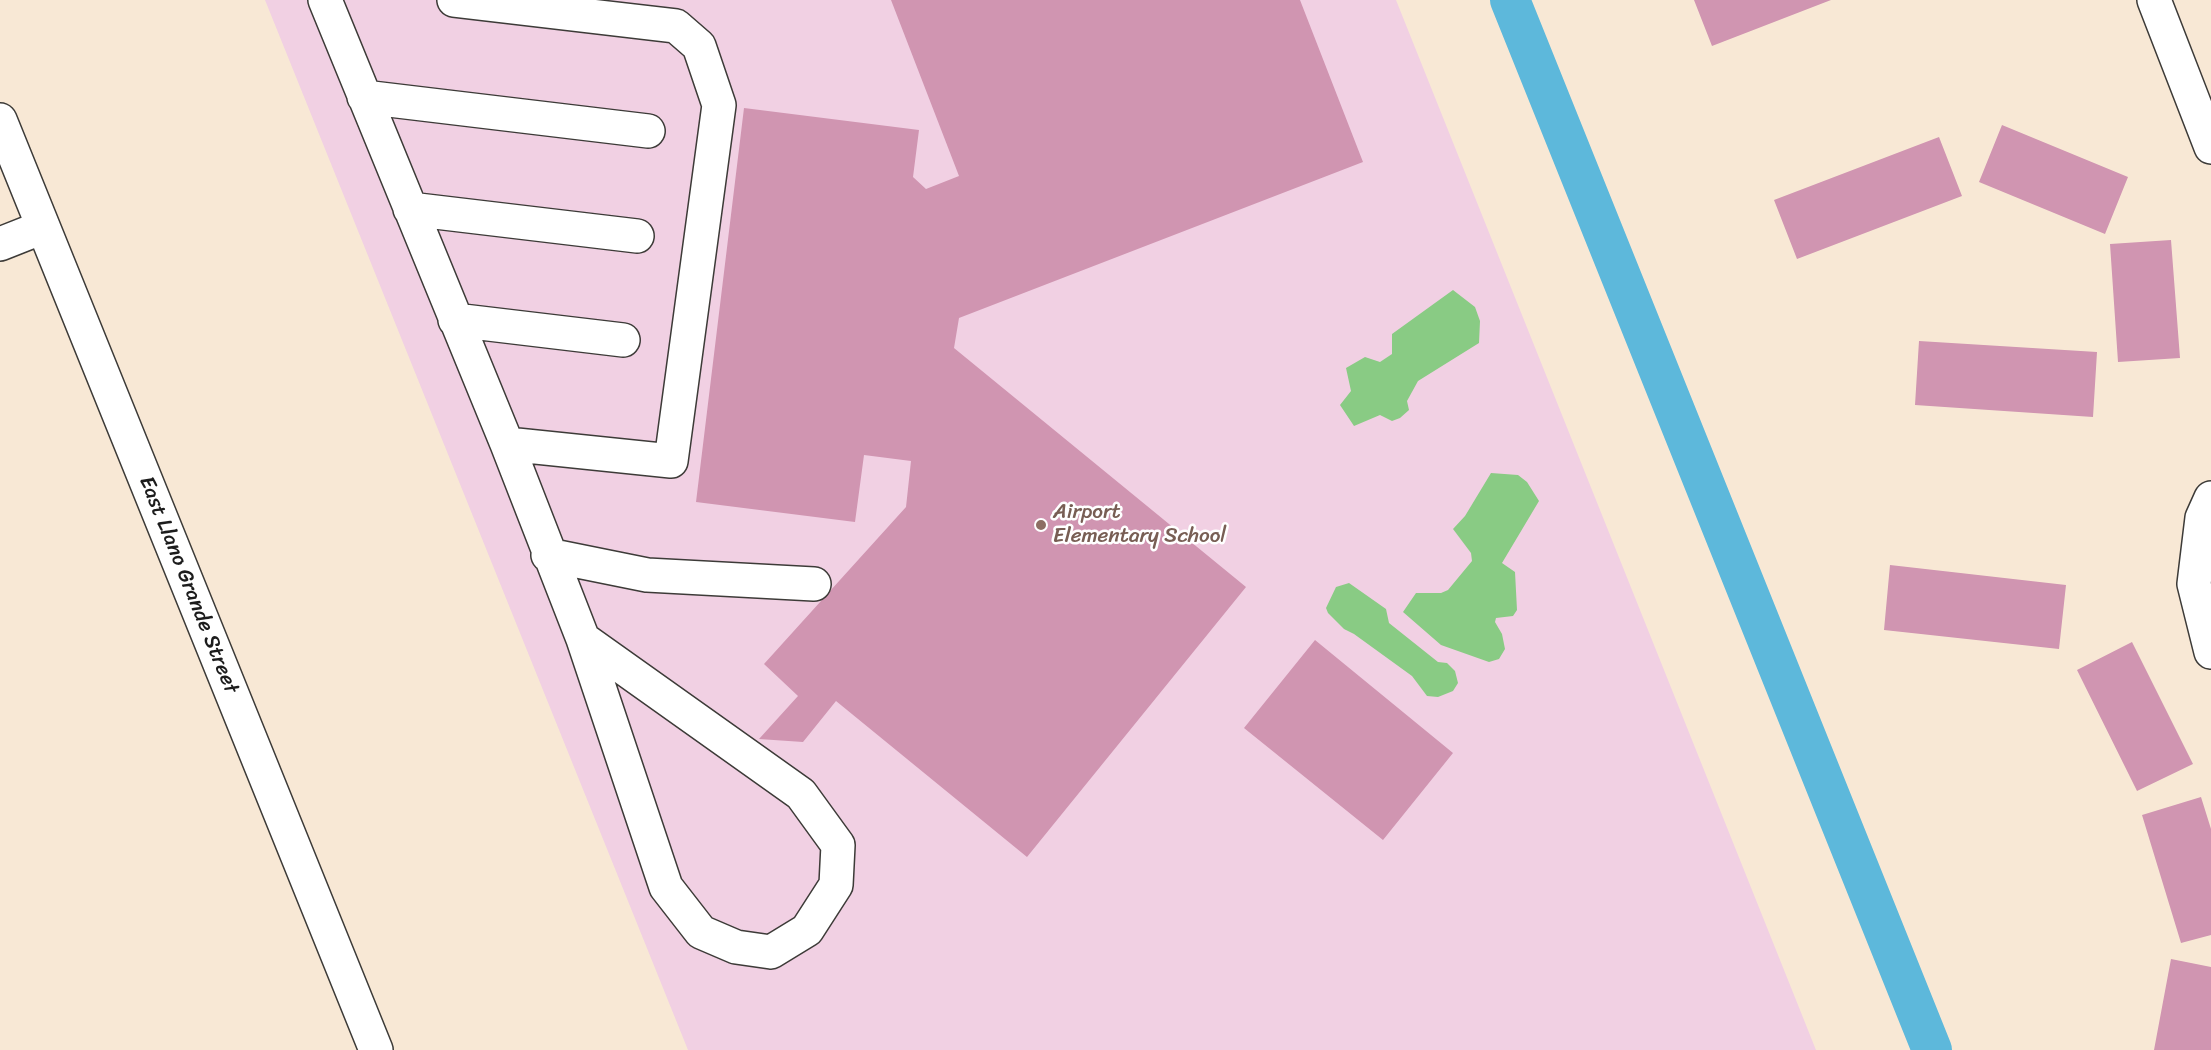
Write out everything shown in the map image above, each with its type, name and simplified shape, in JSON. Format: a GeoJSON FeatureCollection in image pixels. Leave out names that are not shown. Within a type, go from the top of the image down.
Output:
{"type":"FeatureCollection","features":[{"type":"Feature","properties":{"kind":"street"},"geometry":{"type":"LineString","coordinates":[[325,0],[507,444],[548,555],[583,639],[666,887],[701,932],[736,947],[771,952],[807,930],[836,885],[838,845],[801,794],[583,639]]}},
{"type":"Feature","properties":{"kind":"street"},"geometry":{"type":"LineString","coordinates":[[454,0],[676,26],[699,46],[719,105],[671,461],[507,444]]}},
{"type":"Feature","properties":{"kind":"street"},"geometry":{"type":"LineString","coordinates":[[2154,0],[2211,147]]}},
{"type":"Feature","properties":{"kind":"street"},"geometry":{"type":"LineString","coordinates":[[364,97],[648,131]]}},
{"type":"Feature","properties":{"kind":"street","name":"East Llano Grande Street"},"geometry":{"type":"LineString","coordinates":[[0,120],[376,1050]]}},
{"type":"Feature","properties":{"kind":"street"},"geometry":{"type":"LineString","coordinates":[[410,209],[637,236]]}},
{"type":"Feature","properties":{"kind":"street"},"geometry":{"type":"LineString","coordinates":[[0,244],[43,227]]}},
{"type":"Feature","properties":{"kind":"street"},"geometry":{"type":"LineString","coordinates":[[455,320],[623,340]]}},
{"type":"Feature","properties":{"kind":"street"},"geometry":{"type":"LineString","coordinates":[[2211,498],[2202,518],[2194,584],[2211,652]]}},
{"type":"Feature","properties":{"kind":"street"},"geometry":{"type":"LineString","coordinates":[[548,555],[647,575],[814,584]]}},
{"type":"Feature","properties":{"kind":"shaded area","name":"Airport Elementary School"},"geometry":{"type":"Polygon","coordinates":[[[265,0],[1396,0],[1816,1050],[688,1050],[265,0]]]}},
{"type":"Feature","properties":{"kind":"green space"},"geometry":{"type":"Polygon","coordinates":[[[1453,290],[1475,307],[1480,321],[1479,343],[1418,381],[1407,401],[1409,410],[1400,418],[1392,421],[1380,415],[1354,426],[1340,405],[1351,391],[1346,368],[1365,357],[1380,362],[1392,354],[1392,334],[1453,290]]]}},
{"type":"Feature","properties":{"kind":"green space"},"geometry":{"type":"Polygon","coordinates":[[[1491,473],[1518,475],[1527,482],[1539,501],[1502,563],[1515,572],[1517,610],[1513,616],[1496,618],[1495,622],[1502,634],[1505,649],[1499,659],[1489,662],[1441,645],[1403,612],[1416,593],[1441,593],[1448,590],[1472,561],[1471,553],[1453,529],[1465,516],[1491,473]]]}},
{"type":"Feature","properties":{"kind":"green space"},"geometry":{"type":"Polygon","coordinates":[[[1349,583],[1386,609],[1389,623],[1438,662],[1447,663],[1455,671],[1458,683],[1453,691],[1438,697],[1427,696],[1412,676],[1344,629],[1328,613],[1326,608],[1336,587],[1349,583]]]}},
{"type":"Feature","properties":{"kind":"building"},"geometry":{"type":"Polygon","coordinates":[[[891,0],[1300,0],[1363,162],[959,318],[954,348],[1246,587],[1027,857],[836,701],[803,742],[759,739],[798,696],[764,664],[906,507],[911,461],[864,455],[855,522],[696,502],[744,108],[919,130],[913,177],[926,189],[959,176],[891,0]]]}},
{"type":"Feature","properties":{"kind":"building"},"geometry":{"type":"Polygon","coordinates":[[[1694,0],[1831,0],[1712,46],[1694,0]]]}},
{"type":"Feature","properties":{"kind":"building"},"geometry":{"type":"Polygon","coordinates":[[[2002,125],[2128,177],[2105,234],[1979,182],[2002,125]]]}},
{"type":"Feature","properties":{"kind":"building"},"geometry":{"type":"Polygon","coordinates":[[[1939,137],[1962,196],[1797,259],[1774,200],[1939,137]]]}},
{"type":"Feature","properties":{"kind":"building"},"geometry":{"type":"Polygon","coordinates":[[[2171,240],[2180,358],[2118,362],[2110,244],[2171,240]]]}},
{"type":"Feature","properties":{"kind":"building"},"geometry":{"type":"Polygon","coordinates":[[[1919,341],[2097,352],[2093,417],[1915,405],[1919,341]]]}},
{"type":"Feature","properties":{"kind":"building"},"geometry":{"type":"Polygon","coordinates":[[[1890,565],[2066,585],[2059,649],[1884,630],[1890,565]]]}},
{"type":"Feature","properties":{"kind":"building"},"geometry":{"type":"Polygon","coordinates":[[[1315,640],[1453,753],[1383,840],[1244,728],[1315,640]]]}},
{"type":"Feature","properties":{"kind":"building"},"geometry":{"type":"Polygon","coordinates":[[[2132,642],[2193,764],[2137,791],[2077,670],[2132,642]]]}},
{"type":"Feature","properties":{"kind":"building"},"geometry":{"type":"Polygon","coordinates":[[[2201,797],[2211,829],[2211,935],[2181,943],[2142,815],[2201,797]]]}},
{"type":"Feature","properties":{"kind":"building"},"geometry":{"type":"Polygon","coordinates":[[[2171,959],[2211,967],[2211,1050],[2154,1050],[2171,959]]]}},
{"type":"Feature","properties":{"kind":"waterway"},"geometry":{"type":"LineString","coordinates":[[1510,0],[1932,1050]]}},
{"type":"Feature","properties":{"kind":"place","name":"Airport Elementary School"},"geometry":{"type":"Point","coordinates":[1041,525]}}]}
